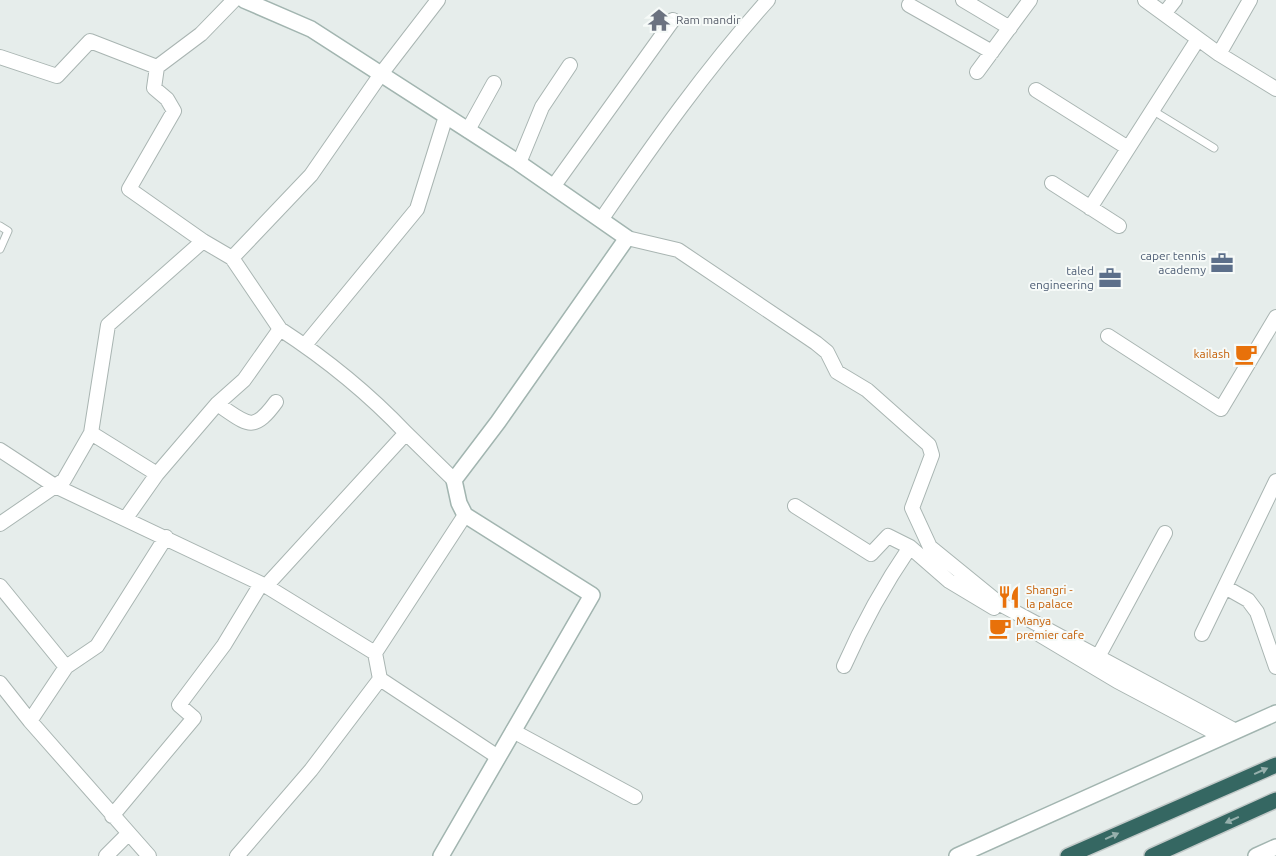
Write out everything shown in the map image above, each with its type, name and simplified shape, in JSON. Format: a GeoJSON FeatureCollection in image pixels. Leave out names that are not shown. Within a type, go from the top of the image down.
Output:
{"type":"FeatureCollection","features":[{"type":"Feature","properties":{"kind":"highway"},"geometry":{"type":"LineString","coordinates":[[1068,856],[1276,765]]}},
{"type":"Feature","properties":{"kind":"highway"},"geometry":{"type":"LineString","coordinates":[[1152,856],[1276,800]]}},
{"type":"Feature","properties":{"kind":"street"},"geometry":{"type":"LineString","coordinates":[[234,0],[201,34],[157,67],[154,88],[167,99],[174,111],[129,189],[202,241],[232,258],[272,314],[280,329],[305,345],[380,406],[454,480],[459,503],[465,515],[592,595],[441,856]]}},
{"type":"Feature","properties":{"kind":"street"},"geometry":{"type":"LineString","coordinates":[[244,0],[260,4],[311,29],[519,163],[627,238],[678,250],[827,352],[837,372],[866,390],[929,445],[932,455],[912,508],[930,547],[1000,604],[1098,657],[1228,733]]}},
{"type":"Feature","properties":{"kind":"street"},"geometry":{"type":"LineString","coordinates":[[232,258],[311,175],[381,74],[438,0]]}},
{"type":"Feature","properties":{"kind":"street"},"geometry":{"type":"LineString","coordinates":[[601,220],[657,139],[731,41],[768,0]]}},
{"type":"Feature","properties":{"kind":"street"},"geometry":{"type":"LineString","coordinates":[[963,0],[1010,28]]}},
{"type":"Feature","properties":{"kind":"street"},"geometry":{"type":"LineString","coordinates":[[977,72],[1030,0]]}},
{"type":"Feature","properties":{"kind":"street"},"geometry":{"type":"LineString","coordinates":[[1145,0],[1218,54],[1276,89]]}},
{"type":"Feature","properties":{"kind":"street"},"geometry":{"type":"LineString","coordinates":[[1164,14],[1175,0]]}},
{"type":"Feature","properties":{"kind":"street"},"geometry":{"type":"LineString","coordinates":[[1218,54],[1250,0]]}},
{"type":"Feature","properties":{"kind":"street"},"geometry":{"type":"LineString","coordinates":[[909,5],[992,52]]}},
{"type":"Feature","properties":{"kind":"street"},"geometry":{"type":"LineString","coordinates":[[553,187],[673,20]]}},
{"type":"Feature","properties":{"kind":"street"},"geometry":{"type":"LineString","coordinates":[[1090,208],[1198,39]]}},
{"type":"Feature","properties":{"kind":"street"},"geometry":{"type":"LineString","coordinates":[[0,57],[58,76],[90,41],[157,67]]}},
{"type":"Feature","properties":{"kind":"street"},"geometry":{"type":"LineString","coordinates":[[519,163],[542,107],[570,65]]}},
{"type":"Feature","properties":{"kind":"street"},"geometry":{"type":"LineString","coordinates":[[468,130],[494,84]]}},
{"type":"Feature","properties":{"kind":"street"},"geometry":{"type":"LineString","coordinates":[[1036,90],[1128,148]]}},
{"type":"Feature","properties":{"kind":"street"},"geometry":{"type":"LineString","coordinates":[[305,345],[417,209],[446,116]]}},
{"type":"Feature","properties":{"kind":"street"},"geometry":{"type":"LineString","coordinates":[[1052,183],[1119,226]]}},
{"type":"Feature","properties":{"kind":"street"},"geometry":{"type":"LineString","coordinates":[[454,480],[498,422],[627,238]]}},
{"type":"Feature","properties":{"kind":"street"},"geometry":{"type":"LineString","coordinates":[[0,524],[64,480],[91,433],[108,326],[202,241]]}},
{"type":"Feature","properties":{"kind":"street"},"geometry":{"type":"LineString","coordinates":[[1108,336],[1221,409],[1276,317]]}},
{"type":"Feature","properties":{"kind":"street"},"geometry":{"type":"LineString","coordinates":[[126,518],[156,474],[217,404],[244,380],[280,329]]}},
{"type":"Feature","properties":{"kind":"street"},"geometry":{"type":"LineString","coordinates":[[217,404],[246,423],[254,424],[259,422],[276,402]]}},
{"type":"Feature","properties":{"kind":"street"},"geometry":{"type":"LineString","coordinates":[[91,433],[156,474]]}},
{"type":"Feature","properties":{"kind":"street"},"geometry":{"type":"LineString","coordinates":[[112,816],[194,718],[179,706],[224,645],[263,585],[406,434]]}},
{"type":"Feature","properties":{"kind":"street"},"geometry":{"type":"LineString","coordinates":[[0,450],[55,486],[166,537],[263,585],[375,653]]}},
{"type":"Feature","properties":{"kind":"street"},"geometry":{"type":"LineString","coordinates":[[1202,634],[1276,481]]}},
{"type":"Feature","properties":{"kind":"street"},"geometry":{"type":"LineString","coordinates":[[795,506],[871,554],[888,536],[910,547],[949,581],[1117,681],[1228,733]]}},
{"type":"Feature","properties":{"kind":"street"},"geometry":{"type":"LineString","coordinates":[[465,515],[375,653],[380,679],[498,757]]}},
{"type":"Feature","properties":{"kind":"street"},"geometry":{"type":"LineString","coordinates":[[1098,657],[1164,533]]}},
{"type":"Feature","properties":{"kind":"street"},"geometry":{"type":"LineString","coordinates":[[30,721],[66,667],[97,646],[166,537]]}},
{"type":"Feature","properties":{"kind":"street"},"geometry":{"type":"LineString","coordinates":[[844,666],[880,591],[910,547]]}},
{"type":"Feature","properties":{"kind":"street"},"geometry":{"type":"LineString","coordinates":[[0,586],[66,667]]}},
{"type":"Feature","properties":{"kind":"street"},"geometry":{"type":"LineString","coordinates":[[1225,588],[1248,600],[1257,612],[1276,667]]}},
{"type":"Feature","properties":{"kind":"street"},"geometry":{"type":"LineString","coordinates":[[236,856],[311,770],[380,679]]}},
{"type":"Feature","properties":{"kind":"street"},"geometry":{"type":"LineString","coordinates":[[0,683],[30,721],[148,856]]}},
{"type":"Feature","properties":{"kind":"street"},"geometry":{"type":"LineString","coordinates":[[957,856],[1276,713]]}},
{"type":"Feature","properties":{"kind":"street"},"geometry":{"type":"LineString","coordinates":[[513,731],[635,797]]}},
{"type":"Feature","properties":{"kind":"street"},"geometry":{"type":"LineString","coordinates":[[106,856],[128,834]]}},
{"type":"Feature","properties":{"kind":"street"},"geometry":{"type":"LineString","coordinates":[[1256,856],[1276,847]]}},
{"type":"Feature","properties":{"kind":"lane"},"geometry":{"type":"LineString","coordinates":[[1152,110],[1214,148]]}},
{"type":"Feature","properties":{"kind":"lane"},"geometry":{"type":"LineString","coordinates":[[0,226],[8,231],[8,235],[0,249]]}},
{"type":"Feature","properties":{"kind":"place","name":"Ram mandir"},"geometry":{"type":"Point","coordinates":[659,20]}},
{"type":"Feature","properties":{"kind":"place","name":"caper tennis academy"},"geometry":{"type":"Point","coordinates":[1222,263]}},
{"type":"Feature","properties":{"kind":"place","name":"taled engineering"},"geometry":{"type":"Point","coordinates":[1110,278]}},
{"type":"Feature","properties":{"kind":"place","name":"kailash"},"geometry":{"type":"Point","coordinates":[1246,354]}},
{"type":"Feature","properties":{"kind":"place","name":"Shangri - la palace"},"geometry":{"type":"Point","coordinates":[1009,597]}},
{"type":"Feature","properties":{"kind":"place","name":"Manya premier cafe"},"geometry":{"type":"Point","coordinates":[1000,628]}}]}
